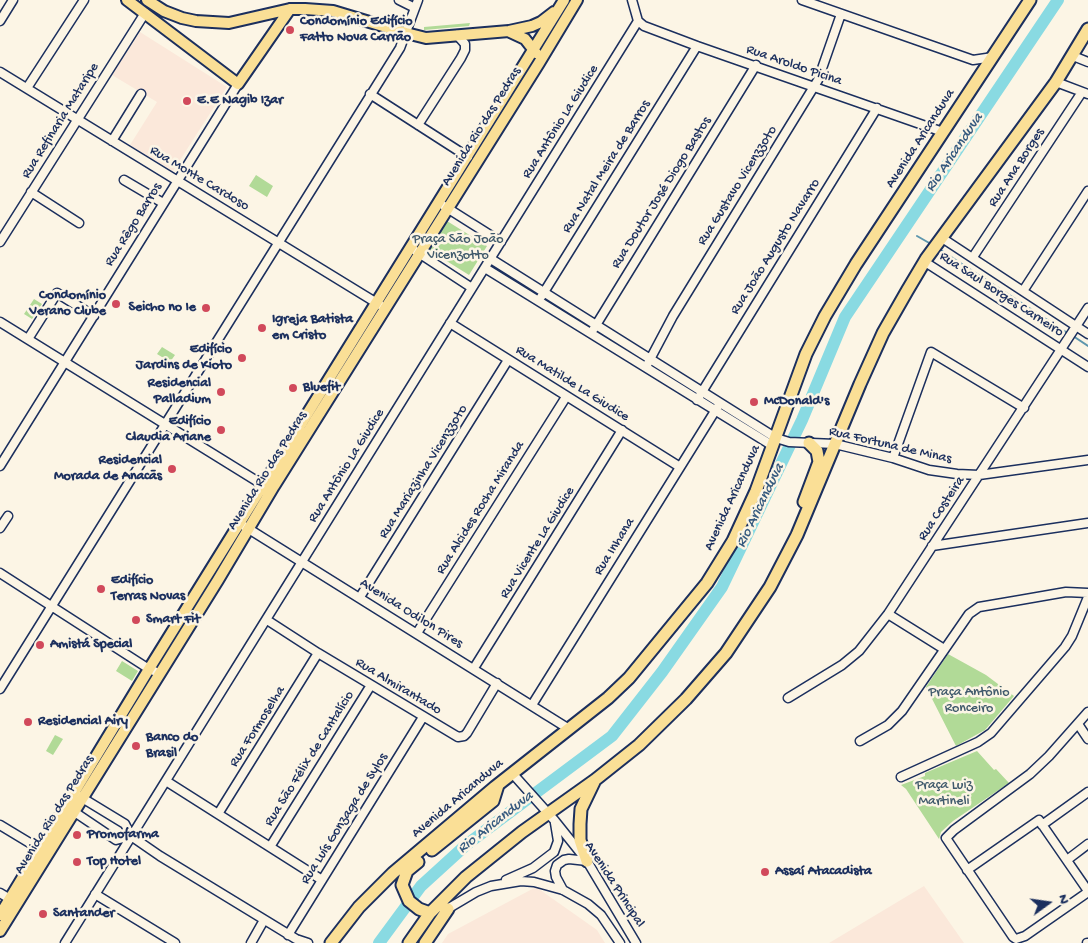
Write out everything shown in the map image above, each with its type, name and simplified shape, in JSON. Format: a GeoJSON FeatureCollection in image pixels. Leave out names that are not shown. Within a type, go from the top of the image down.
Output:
{"type":"FeatureCollection","features":[{"type":"Feature","properties":{"kind":"highway","name":"Avenida Aricanduva"},"geometry":{"type":"LineString","coordinates":[[331,943],[360,907],[393,873],[498,784],[608,698],[629,678],[707,583],[733,541],[756,491],[806,354],[824,316],[856,264],[1030,0]]}},
{"type":"Feature","properties":{"kind":"highway"},"geometry":{"type":"LineString","coordinates":[[408,943],[427,912],[466,877],[639,745],[686,699],[726,653],[770,587],[801,526],[834,444],[883,333],[926,261],[1056,82],[1088,29]]}},
{"type":"Feature","properties":{"kind":"highway"},"geometry":{"type":"LineString","coordinates":[[801,526],[802,508],[819,457],[817,451],[809,443]]}},
{"type":"Feature","properties":{"kind":"highway"},"geometry":{"type":"LineString","coordinates":[[587,861],[580,840],[580,824],[582,809],[595,780]]}},
{"type":"Feature","properties":{"kind":"highway"},"geometry":{"type":"LineString","coordinates":[[427,912],[409,900],[402,885],[407,872],[493,801],[498,784]]}},
{"type":"Feature","properties":{"kind":"highway"},"geometry":{"type":"LineString","coordinates":[[424,943],[448,909]]}},
{"type":"Feature","properties":{"kind":"main road"},"geometry":{"type":"LineString","coordinates":[[127,0],[238,84]]}},
{"type":"Feature","properties":{"kind":"main road"},"geometry":{"type":"LineString","coordinates":[[147,0],[164,11],[182,18],[213,23],[237,22],[292,4],[333,11],[426,38],[509,31],[532,26],[541,22],[562,3]]}},
{"type":"Feature","properties":{"kind":"main road","name":"Avenida Rio das Pedras"},"geometry":{"type":"LineString","coordinates":[[79,796],[149,669],[244,526],[443,205],[539,63],[577,0]]}},
{"type":"Feature","properties":{"kind":"main road","name":"Avenida Rio das Pedras"},"geometry":{"type":"LineString","coordinates":[[443,205],[468,156],[562,3]]}},
{"type":"Feature","properties":{"kind":"main road","name":"Rua Rêgo Barros"},"geometry":{"type":"LineString","coordinates":[[238,84],[292,4]]}},
{"type":"Feature","properties":{"kind":"main road"},"geometry":{"type":"LineString","coordinates":[[509,31],[525,39],[534,49],[539,63]]}},
{"type":"Feature","properties":{"kind":"main road","name":"Avenida Rio das Pedras"},"geometry":{"type":"LineString","coordinates":[[0,931],[44,851],[159,673],[244,526]]}},
{"type":"Feature","properties":{"kind":"main road","name":"Avenida Rio das Pedras"},"geometry":{"type":"LineString","coordinates":[[0,915],[44,851]]}},
{"type":"Feature","properties":{"kind":"street"},"geometry":{"type":"LineString","coordinates":[[0,21],[13,0]]}},
{"type":"Feature","properties":{"kind":"street"},"geometry":{"type":"LineString","coordinates":[[27,88],[84,0]]}},
{"type":"Feature","properties":{"kind":"street"},"geometry":{"type":"LineString","coordinates":[[0,689],[400,48],[416,4],[398,0]]}},
{"type":"Feature","properties":{"kind":"street"},"geometry":{"type":"LineString","coordinates":[[632,0],[638,21]]}},
{"type":"Feature","properties":{"kind":"street"},"geometry":{"type":"LineString","coordinates":[[802,0],[973,60],[993,57]]}},
{"type":"Feature","properties":{"kind":"street"},"geometry":{"type":"LineString","coordinates":[[0,4],[8,9]]}},
{"type":"Feature","properties":{"kind":"street","name":"Rua Refinaria Mataripe"},"geometry":{"type":"LineString","coordinates":[[0,242],[145,13]]}},
{"type":"Feature","properties":{"kind":"street","name":"Rua Gustavo Vicenzzoto"},"geometry":{"type":"LineString","coordinates":[[646,367],[673,316],[815,86],[841,14]]}},
{"type":"Feature","properties":{"kind":"street","name":"Rua Aroldo Picina"},"geometry":{"type":"LineString","coordinates":[[638,21],[644,26],[697,46],[944,132]]}},
{"type":"Feature","properties":{"kind":"street","name":"Rua Antônio La Giudice"},"geometry":{"type":"LineString","coordinates":[[65,943],[638,21]]}},
{"type":"Feature","properties":{"kind":"street"},"geometry":{"type":"LineString","coordinates":[[418,125],[465,50],[465,44],[457,35]]}},
{"type":"Feature","properties":{"kind":"street","name":"Rua Natal Meira de Barros"},"geometry":{"type":"LineString","coordinates":[[539,302],[697,46]]}},
{"type":"Feature","properties":{"kind":"street"},"geometry":{"type":"LineString","coordinates":[[1073,56],[1088,62]]}},
{"type":"Feature","properties":{"kind":"street","name":"Rua Doutor José Diogo Bastos"},"geometry":{"type":"LineString","coordinates":[[591,334],[756,65]]}},
{"type":"Feature","properties":{"kind":"street","name":"Rua Monte Cardoso"},"geometry":{"type":"LineString","coordinates":[[0,72],[381,305]]}},
{"type":"Feature","properties":{"kind":"street"},"geometry":{"type":"LineString","coordinates":[[1056,82],[1085,93]]}},
{"type":"Feature","properties":{"kind":"street","name":"Rua Rêgo Barros"},"geometry":{"type":"LineString","coordinates":[[0,466],[238,84]]}},
{"type":"Feature","properties":{"kind":"street","name":"Rua Ana Borges"},"geometry":{"type":"LineString","coordinates":[[973,257],[1085,93]]}},
{"type":"Feature","properties":{"kind":"street"},"geometry":{"type":"LineString","coordinates":[[112,141],[141,94]]}},
{"type":"Feature","properties":{"kind":"street"},"geometry":{"type":"LineString","coordinates":[[370,94],[468,156]]}},
{"type":"Feature","properties":{"kind":"street","name":"Rua João Augusto Navarro"},"geometry":{"type":"LineString","coordinates":[[697,400],[877,108]]}},
{"type":"Feature","properties":{"kind":"street"},"geometry":{"type":"LineString","coordinates":[[124,180],[163,203]]}},
{"type":"Feature","properties":{"kind":"street"},"geometry":{"type":"LineString","coordinates":[[1022,291],[1088,191]]}},
{"type":"Feature","properties":{"kind":"street"},"geometry":{"type":"LineString","coordinates":[[32,192],[79,223]]}},
{"type":"Feature","properties":{"kind":"street"},"geometry":{"type":"LineString","coordinates":[[443,205],[501,242]]}},
{"type":"Feature","properties":{"kind":"street"},"geometry":{"type":"LineString","coordinates":[[941,239],[973,257],[1073,330],[1088,334]]}},
{"type":"Feature","properties":{"kind":"street"},"geometry":{"type":"LineString","coordinates":[[415,251],[472,288]]}},
{"type":"Feature","properties":{"kind":"street"},"geometry":{"type":"LineString","coordinates":[[490,260],[720,403],[774,442]]}},
{"type":"Feature","properties":{"kind":"street","name":"Rua Saul Borges Carneiro"},"geometry":{"type":"LineString","coordinates":[[926,261],[1063,346],[1088,367]]}},
{"type":"Feature","properties":{"kind":"street"},"geometry":{"type":"LineString","coordinates":[[485,268],[714,411],[774,442]]}},
{"type":"Feature","properties":{"kind":"street"},"geometry":{"type":"LineString","coordinates":[[28,339],[57,293],[94,316]]}},
{"type":"Feature","properties":{"kind":"street","name":"Rua Costeira"},"geometry":{"type":"LineString","coordinates":[[788,698],[842,665],[859,651],[888,614],[1088,308]]}},
{"type":"Feature","properties":{"kind":"street"},"geometry":{"type":"LineString","coordinates":[[0,322],[268,488]]}},
{"type":"Feature","properties":{"kind":"street","name":"Rua Matilde La Giudice"},"geometry":{"type":"LineString","coordinates":[[450,323],[680,467]]}},
{"type":"Feature","properties":{"kind":"street"},"geometry":{"type":"LineString","coordinates":[[893,458],[930,354],[933,352],[1024,408]]}},
{"type":"Feature","properties":{"kind":"street","name":"Rua Mariazinha Vicenzzoto"},"geometry":{"type":"LineString","coordinates":[[360,597],[508,360]]}},
{"type":"Feature","properties":{"kind":"street","name":"Rua Alcides Rocha Miranda"},"geometry":{"type":"LineString","coordinates":[[417,633],[566,397]]}},
{"type":"Feature","properties":{"kind":"street","name":"Rua Inhana"},"geometry":{"type":"LineString","coordinates":[[532,705],[720,403]]}},
{"type":"Feature","properties":{"kind":"street","name":"Rua Vicente La Giudice"},"geometry":{"type":"LineString","coordinates":[[474,668],[622,430]]}},
{"type":"Feature","properties":{"kind":"street","name":"Rua Fortuna de Minas"},"geometry":{"type":"LineString","coordinates":[[774,442],[834,444],[938,471],[979,475],[1088,460]]}},
{"type":"Feature","properties":{"kind":"street"},"geometry":{"type":"LineString","coordinates":[[0,528],[8,516]]}},
{"type":"Feature","properties":{"kind":"street"},"geometry":{"type":"LineString","coordinates":[[932,546],[1088,523]]}},
{"type":"Feature","properties":{"kind":"street","name":"Avenida Odilon Pires"},"geometry":{"type":"LineString","coordinates":[[244,526],[497,682],[569,729]]}},
{"type":"Feature","properties":{"kind":"street"},"geometry":{"type":"LineString","coordinates":[[1,575],[149,669],[159,673]]}},
{"type":"Feature","properties":{"kind":"street"},"geometry":{"type":"LineString","coordinates":[[860,741],[888,725],[902,711],[969,614],[979,607],[1066,592],[1088,595],[1072,636],[1065,647],[990,733],[978,742],[901,777]]}},
{"type":"Feature","properties":{"kind":"street"},"geometry":{"type":"LineString","coordinates":[[888,614],[944,649]]}},
{"type":"Feature","properties":{"kind":"street","name":"Rua Almirantado"},"geometry":{"type":"LineString","coordinates":[[267,620],[318,653],[458,737],[464,736],[497,682]]}},
{"type":"Feature","properties":{"kind":"street","name":"Rua Formoselha"},"geometry":{"type":"LineString","coordinates":[[218,814],[318,653]]}},
{"type":"Feature","properties":{"kind":"street","name":"Rua São Félix de Cantalício"},"geometry":{"type":"LineString","coordinates":[[270,847],[371,685]]}},
{"type":"Feature","properties":{"kind":"street"},"geometry":{"type":"LineString","coordinates":[[966,870],[1039,820],[1088,891],[1025,936],[1016,940],[966,870],[946,840],[948,835],[1030,774],[1050,756],[1088,712]]}},
{"type":"Feature","properties":{"kind":"street","name":"Rua Luís Gonzaga de Sylos"},"geometry":{"type":"LineString","coordinates":[[288,935],[423,717]]}},
{"type":"Feature","properties":{"kind":"street"},"geometry":{"type":"LineString","coordinates":[[1078,724],[1088,739]]}},
{"type":"Feature","properties":{"kind":"street","name":"Avenida Principal"},"geometry":{"type":"LineString","coordinates":[[512,773],[587,861],[636,943]]}},
{"type":"Feature","properties":{"kind":"street"},"geometry":{"type":"LineString","coordinates":[[166,781],[322,880]]}},
{"type":"Feature","properties":{"kind":"street"},"geometry":{"type":"LineString","coordinates":[[1042,825],[1088,792]]}},
{"type":"Feature","properties":{"kind":"street"},"geometry":{"type":"LineString","coordinates":[[79,796],[124,824],[131,836],[297,941],[308,943]]}},
{"type":"Feature","properties":{"kind":"street"},"geometry":{"type":"LineString","coordinates":[[70,809],[116,840],[131,836]]}},
{"type":"Feature","properties":{"kind":"street"},"geometry":{"type":"LineString","coordinates":[[500,883],[533,868],[554,852],[558,841],[548,815]]}},
{"type":"Feature","properties":{"kind":"street"},"geometry":{"type":"LineString","coordinates":[[0,825],[44,851]]}},
{"type":"Feature","properties":{"kind":"street"},"geometry":{"type":"LineString","coordinates":[[1067,860],[1088,844]]}},
{"type":"Feature","properties":{"kind":"street"},"geometry":{"type":"LineString","coordinates":[[563,890],[556,877],[557,865],[569,859],[587,861]]}},
{"type":"Feature","properties":{"kind":"street","name":"Avenida Principal"},"geometry":{"type":"LineString","coordinates":[[427,912],[441,912],[476,892],[500,883],[534,882],[563,890],[576,896],[601,915],[620,943]]}},
{"type":"Feature","properties":{"kind":"street"},"geometry":{"type":"LineString","coordinates":[[0,893],[10,899]]}},
{"type":"Feature","properties":{"kind":"street"},"geometry":{"type":"LineString","coordinates":[[95,894],[174,943]]}},
{"type":"Feature","properties":{"kind":"street"},"geometry":{"type":"LineString","coordinates":[[250,943],[264,920]]}},
{"type":"Feature","properties":{"kind":"shaded area","name":"E.E Nagib Izar"},"geometry":{"type":"Polygon","coordinates":[[[140,32],[227,87],[173,171],[130,145],[157,102],[112,75],[140,32]]]}},
{"type":"Feature","properties":{"kind":"shaded area"},"geometry":{"type":"Polygon","coordinates":[[[924,886],[964,943],[829,943],[924,886]]]}},
{"type":"Feature","properties":{"kind":"shaded area"},"geometry":{"type":"Polygon","coordinates":[[[536,887],[597,930],[605,943],[442,943],[448,934],[536,887]]]}},
{"type":"Feature","properties":{"kind":"green space"},"geometry":{"type":"Polygon","coordinates":[[[470,23],[469,26],[424,30],[424,27],[470,23]]]}},
{"type":"Feature","properties":{"kind":"green space"},"geometry":{"type":"Polygon","coordinates":[[[256,175],[273,186],[267,197],[249,186],[256,175]]]}},
{"type":"Feature","properties":{"kind":"green space","name":"Praça São João Vicenzotto"},"geometry":{"type":"Polygon","coordinates":[[[447,221],[487,246],[469,275],[429,250],[447,221]]]}},
{"type":"Feature","properties":{"kind":"green space"},"geometry":{"type":"Polygon","coordinates":[[[34,299],[42,304],[32,319],[24,314],[34,299]]]}},
{"type":"Feature","properties":{"kind":"green space"},"geometry":{"type":"Polygon","coordinates":[[[162,347],[175,355],[170,362],[157,354],[162,347]]]}},
{"type":"Feature","properties":{"kind":"green space","name":"Praça Antônio Ronceiro"},"geometry":{"type":"Polygon","coordinates":[[[948,654],[986,675],[1014,696],[985,730],[956,746],[926,687],[948,654]]]}},
{"type":"Feature","properties":{"kind":"green space"},"geometry":{"type":"Polygon","coordinates":[[[122,661],[138,671],[132,681],[116,671],[122,661]]]}},
{"type":"Feature","properties":{"kind":"green space"},"geometry":{"type":"Polygon","coordinates":[[[55,735],[63,739],[53,755],[46,751],[55,735]]]}},
{"type":"Feature","properties":{"kind":"green space","name":"Praça Luiz Martineli"},"geometry":{"type":"Polygon","coordinates":[[[977,751],[1009,783],[953,821],[941,832],[939,839],[906,789],[901,785],[925,776],[925,773],[977,751]]]}},
{"type":"Feature","properties":{"kind":"waterway","name":"Rio Aricanduva"},"geometry":{"type":"LineString","coordinates":[[379,943],[421,886],[466,845],[612,736],[662,672],[722,587],[802,420],[845,317],[1058,0]]}},
{"type":"Feature","properties":{"kind":"waterway"},"geometry":{"type":"LineString","coordinates":[[917,236],[931,244]]}},
{"type":"Feature","properties":{"kind":"waterway"},"geometry":{"type":"LineString","coordinates":[[939,249],[1069,334]]}},
{"type":"Feature","properties":{"kind":"waterway"},"geometry":{"type":"LineString","coordinates":[[1073,336],[1088,346]]}},
{"type":"Feature","properties":{"kind":"place","name":"Condomínio Edifício Fatto Nova Carrão"},"geometry":{"type":"Point","coordinates":[290,30]}},
{"type":"Feature","properties":{"kind":"place","name":"E.E Nagib Izar"},"geometry":{"type":"Point","coordinates":[187,101]}},
{"type":"Feature","properties":{"kind":"place","name":"Condomínio Verano Clube"},"geometry":{"type":"Point","coordinates":[116,304]}},
{"type":"Feature","properties":{"kind":"place","name":"Seicho no Ie"},"geometry":{"type":"Point","coordinates":[206,308]}},
{"type":"Feature","properties":{"kind":"place","name":"Igreja Batista em Cristo"},"geometry":{"type":"Point","coordinates":[262,328]}},
{"type":"Feature","properties":{"kind":"place","name":"Edifício Jardins de Kioto"},"geometry":{"type":"Point","coordinates":[242,358]}},
{"type":"Feature","properties":{"kind":"place","name":"Bluefit"},"geometry":{"type":"Point","coordinates":[293,388]}},
{"type":"Feature","properties":{"kind":"place","name":"Residencial Palladium"},"geometry":{"type":"Point","coordinates":[221,392]}},
{"type":"Feature","properties":{"kind":"place","name":"McDonald's"},"geometry":{"type":"Point","coordinates":[754,402]}},
{"type":"Feature","properties":{"kind":"place","name":"Edifício Claudia Ariane"},"geometry":{"type":"Point","coordinates":[221,430]}},
{"type":"Feature","properties":{"kind":"place","name":"Residencial Morada de Anacãs"},"geometry":{"type":"Point","coordinates":[172,469]}},
{"type":"Feature","properties":{"kind":"place","name":"Edifício Terras Novas"},"geometry":{"type":"Point","coordinates":[101,589]}},
{"type":"Feature","properties":{"kind":"place","name":"Smart Fit"},"geometry":{"type":"Point","coordinates":[136,620]}},
{"type":"Feature","properties":{"kind":"place","name":"Amistá Special"},"geometry":{"type":"Point","coordinates":[40,645]}},
{"type":"Feature","properties":{"kind":"place","name":"Residencial Airy"},"geometry":{"type":"Point","coordinates":[28,722]}},
{"type":"Feature","properties":{"kind":"place","name":"Banco do Brasil"},"geometry":{"type":"Point","coordinates":[136,746]}},
{"type":"Feature","properties":{"kind":"place","name":"Promofarma"},"geometry":{"type":"Point","coordinates":[77,835]}},
{"type":"Feature","properties":{"kind":"place","name":"Top Hotel"},"geometry":{"type":"Point","coordinates":[77,862]}},
{"type":"Feature","properties":{"kind":"place","name":"Assaí Atacadista"},"geometry":{"type":"Point","coordinates":[765,872]}},
{"type":"Feature","properties":{"kind":"place","name":"Santander"},"geometry":{"type":"Point","coordinates":[43,914]}}]}
